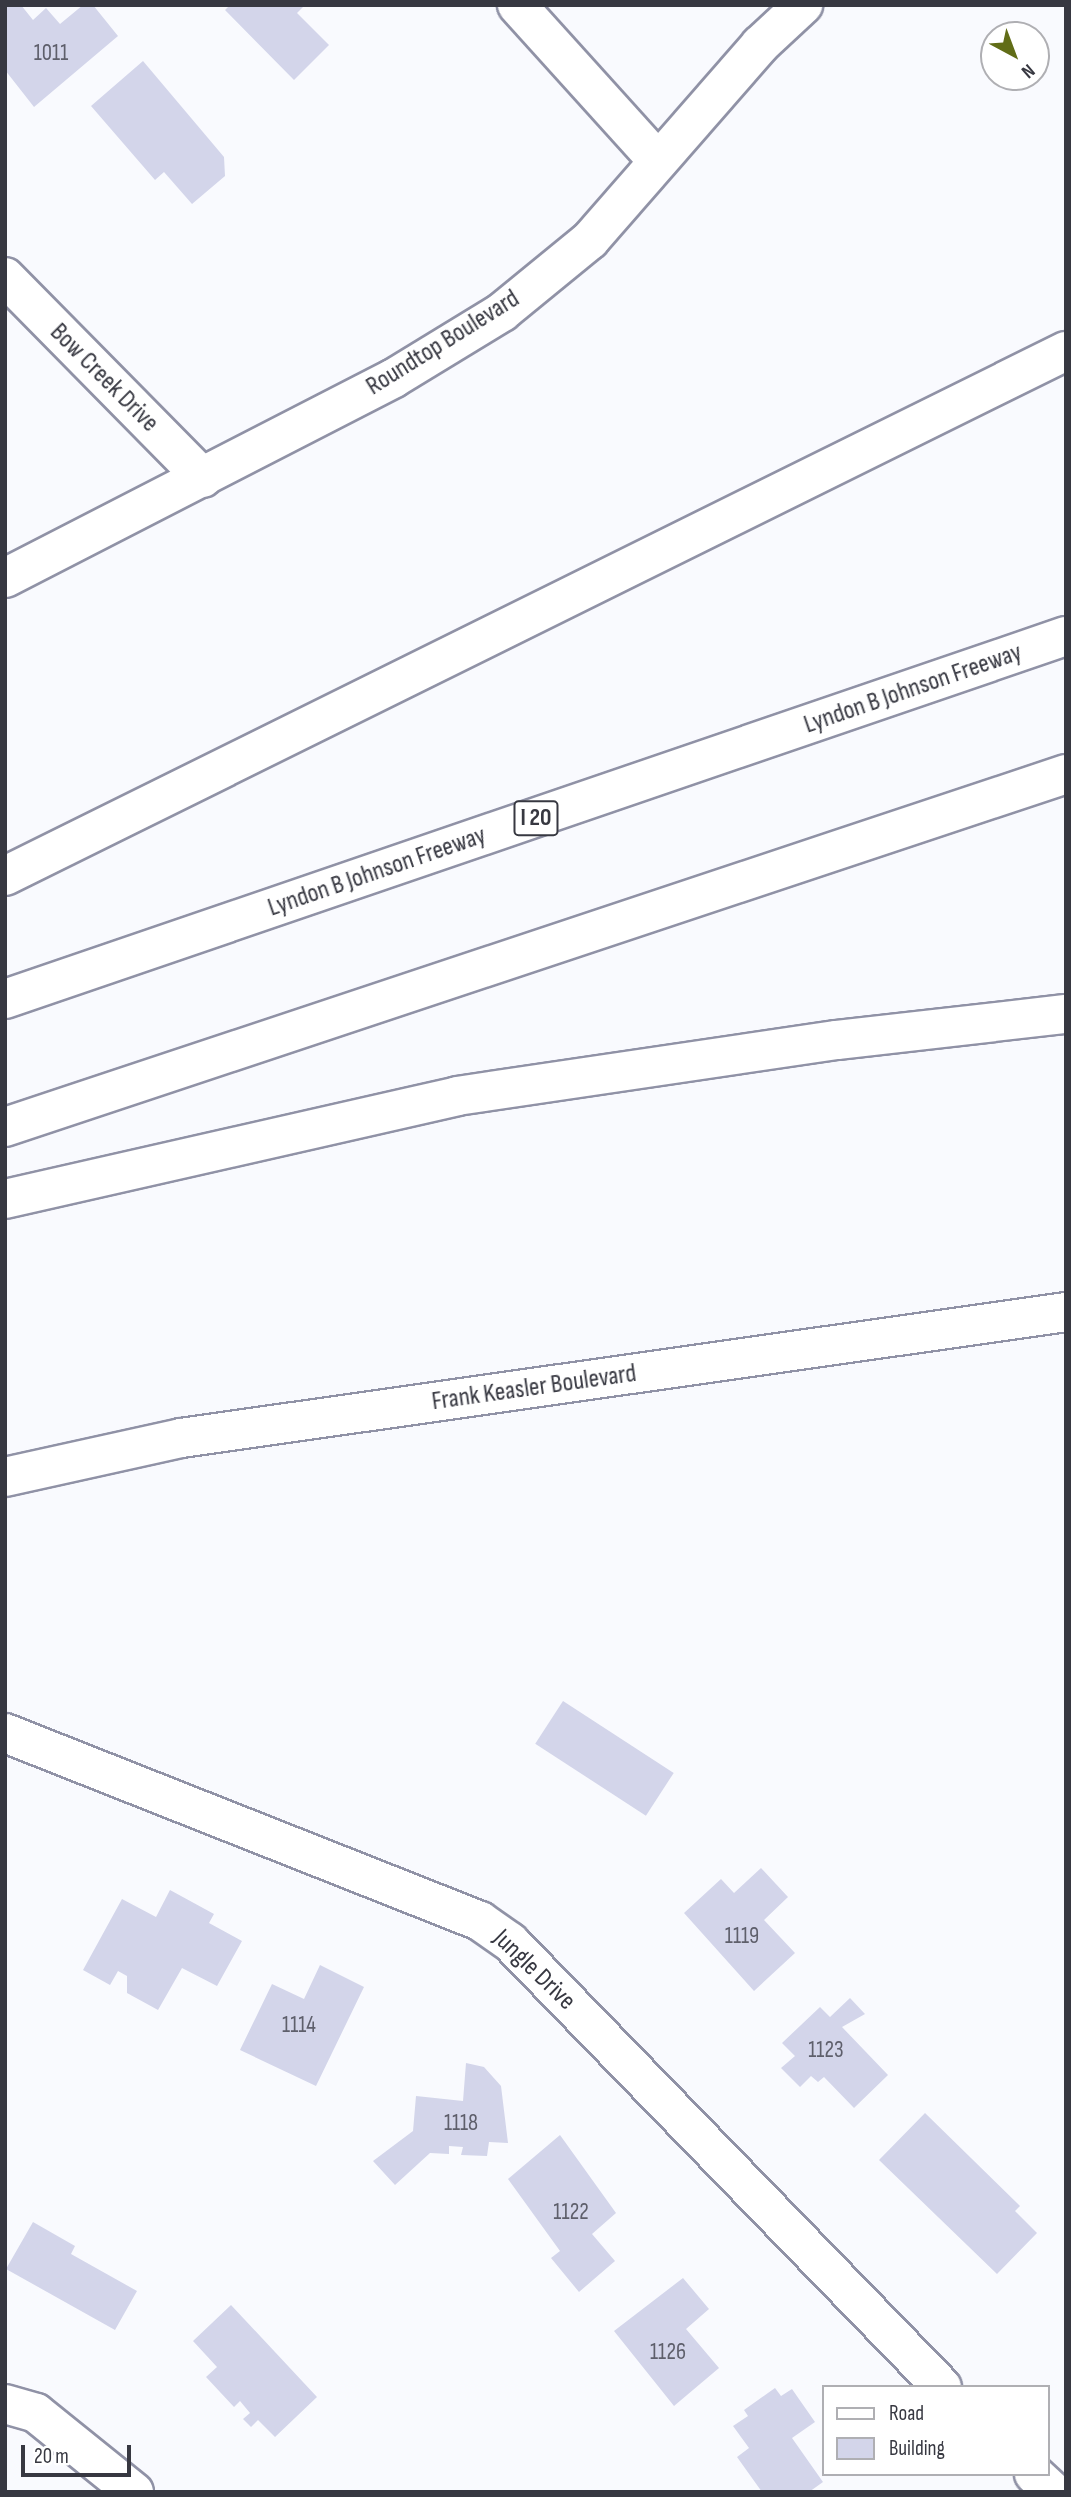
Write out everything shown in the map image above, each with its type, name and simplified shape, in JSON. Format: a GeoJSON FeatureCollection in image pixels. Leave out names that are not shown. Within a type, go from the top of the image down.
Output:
{"type":"FeatureCollection","features":[{"type":"Feature","properties":{"kind":"main road"},"geometry":{"type":"LineString","coordinates":[[517,5],[658,161]]}},
{"type":"Feature","properties":{"kind":"main road","name":"Roundtop Boulevard"},"geometry":{"type":"LineString","coordinates":[[5,578],[394,379],[502,312],[590,240],[658,161],[803,5]]}},
{"type":"Feature","properties":{"kind":"main road","name":"Bow Creek Drive"},"geometry":{"type":"LineString","coordinates":[[5,277],[203,478]]}},
{"type":"Feature","properties":{"kind":"main road"},"geometry":{"type":"LineString","coordinates":[[5,876],[1066,351]]}},
{"type":"Feature","properties":{"kind":"main road","name":"Lyndon B Johnson Freeway"},"geometry":{"type":"LineString","coordinates":[[5,999],[1066,636]]}},
{"type":"Feature","properties":{"kind":"main road"},"geometry":{"type":"LineString","coordinates":[[5,1127],[1066,774]]}},
{"type":"Feature","properties":{"kind":"main road"},"geometry":{"type":"LineString","coordinates":[[5,1199],[457,1096],[837,1040],[1066,1014]]}},
{"type":"Feature","properties":{"kind":"main road","name":"Frank Keasler Boulevard"},"geometry":{"type":"LineString","coordinates":[[5,1477],[181,1438],[1066,1312]]}},
{"type":"Feature","properties":{"kind":"main road","name":"Jungle Drive"},"geometry":{"type":"LineString","coordinates":[[5,1732],[490,1928],[940,2385]]}},
{"type":"Feature","properties":{"kind":"main road"},"geometry":{"type":"LineString","coordinates":[[5,2404],[36,2413],[134,2492]]}},
{"type":"Feature","properties":{"kind":"main road"},"geometry":{"type":"LineString","coordinates":[[1036,2476],[1053,2492]]}},
{"type":"Feature","properties":{"kind":"building"},"geometry":{"type":"Polygon","coordinates":[[[5,5],[21,5],[33,20],[46,8],[60,24],[83,5],[93,5],[118,36],[34,107],[5,70],[5,5]]]}},
{"type":"Feature","properties":{"kind":"building"},"geometry":{"type":"Polygon","coordinates":[[[230,5],[305,5],[297,13],[329,45],[294,80],[225,10],[230,5]]]}},
{"type":"Feature","properties":{"kind":"building"},"geometry":{"type":"Polygon","coordinates":[[[143,61],[224,157],[225,176],[192,204],[164,172],[155,180],[91,106],[143,61]]]}},
{"type":"Feature","properties":{"kind":"building"},"geometry":{"type":"Polygon","coordinates":[[[563,1701],[674,1773],[646,1816],[535,1744],[563,1701]]]}},
{"type":"Feature","properties":{"kind":"building"},"geometry":{"type":"Polygon","coordinates":[[[761,1868],[788,1897],[764,1920],[795,1953],[754,1991],[684,1913],[721,1879],[734,1893],[761,1868]]]}},
{"type":"Feature","properties":{"kind":"building"},"geometry":{"type":"Polygon","coordinates":[[[170,1890],[214,1914],[209,1923],[242,1941],[217,1986],[182,1968],[158,2010],[127,1993],[127,1976],[118,1971],[110,1985],[83,1970],[122,1899],[156,1917],[170,1890]]]}},
{"type":"Feature","properties":{"kind":"building"},"geometry":{"type":"Polygon","coordinates":[[[320,1965],[364,1987],[316,2086],[240,2050],[272,1984],[304,1999],[320,1965]]]}},
{"type":"Feature","properties":{"kind":"building"},"geometry":{"type":"Polygon","coordinates":[[[850,1998],[865,2014],[842,2027],[888,2075],[854,2108],[824,2077],[818,2082],[811,2076],[800,2087],[781,2068],[795,2056],[782,2043],[820,2007],[830,2017],[850,1998]]]}},
{"type":"Feature","properties":{"kind":"building"},"geometry":{"type":"Polygon","coordinates":[[[466,2063],[484,2067],[501,2086],[508,2143],[489,2142],[487,2156],[461,2155],[463,2147],[449,2146],[449,2154],[430,2153],[395,2185],[373,2161],[413,2131],[416,2096],[463,2101],[466,2063]]]}},
{"type":"Feature","properties":{"kind":"building"},"geometry":{"type":"Polygon","coordinates":[[[925,2113],[1020,2206],[1015,2211],[1037,2233],[997,2274],[879,2160],[925,2113]]]}},
{"type":"Feature","properties":{"kind":"building"},"geometry":{"type":"Polygon","coordinates":[[[560,2135],[616,2213],[592,2234],[615,2261],[579,2292],[551,2258],[560,2251],[508,2179],[560,2135]]]}},
{"type":"Feature","properties":{"kind":"building"},"geometry":{"type":"Polygon","coordinates":[[[33,2222],[75,2246],[71,2254],[137,2291],[115,2330],[6,2269],[33,2222]]]}},
{"type":"Feature","properties":{"kind":"building"},"geometry":{"type":"Polygon","coordinates":[[[683,2278],[709,2309],[686,2329],[719,2368],[674,2406],[614,2331],[683,2278]]]}},
{"type":"Feature","properties":{"kind":"building"},"geometry":{"type":"Polygon","coordinates":[[[231,2305],[317,2397],[275,2437],[258,2420],[251,2427],[243,2419],[250,2413],[240,2401],[234,2407],[206,2377],[217,2367],[193,2341],[231,2305]]]}},
{"type":"Feature","properties":{"kind":"building"},"geometry":{"type":"Polygon","coordinates":[[[775,2388],[781,2396],[792,2389],[815,2422],[792,2438],[823,2482],[809,2492],[762,2492],[737,2457],[749,2448],[733,2426],[748,2416],[744,2410],[775,2388]]]}}]}
